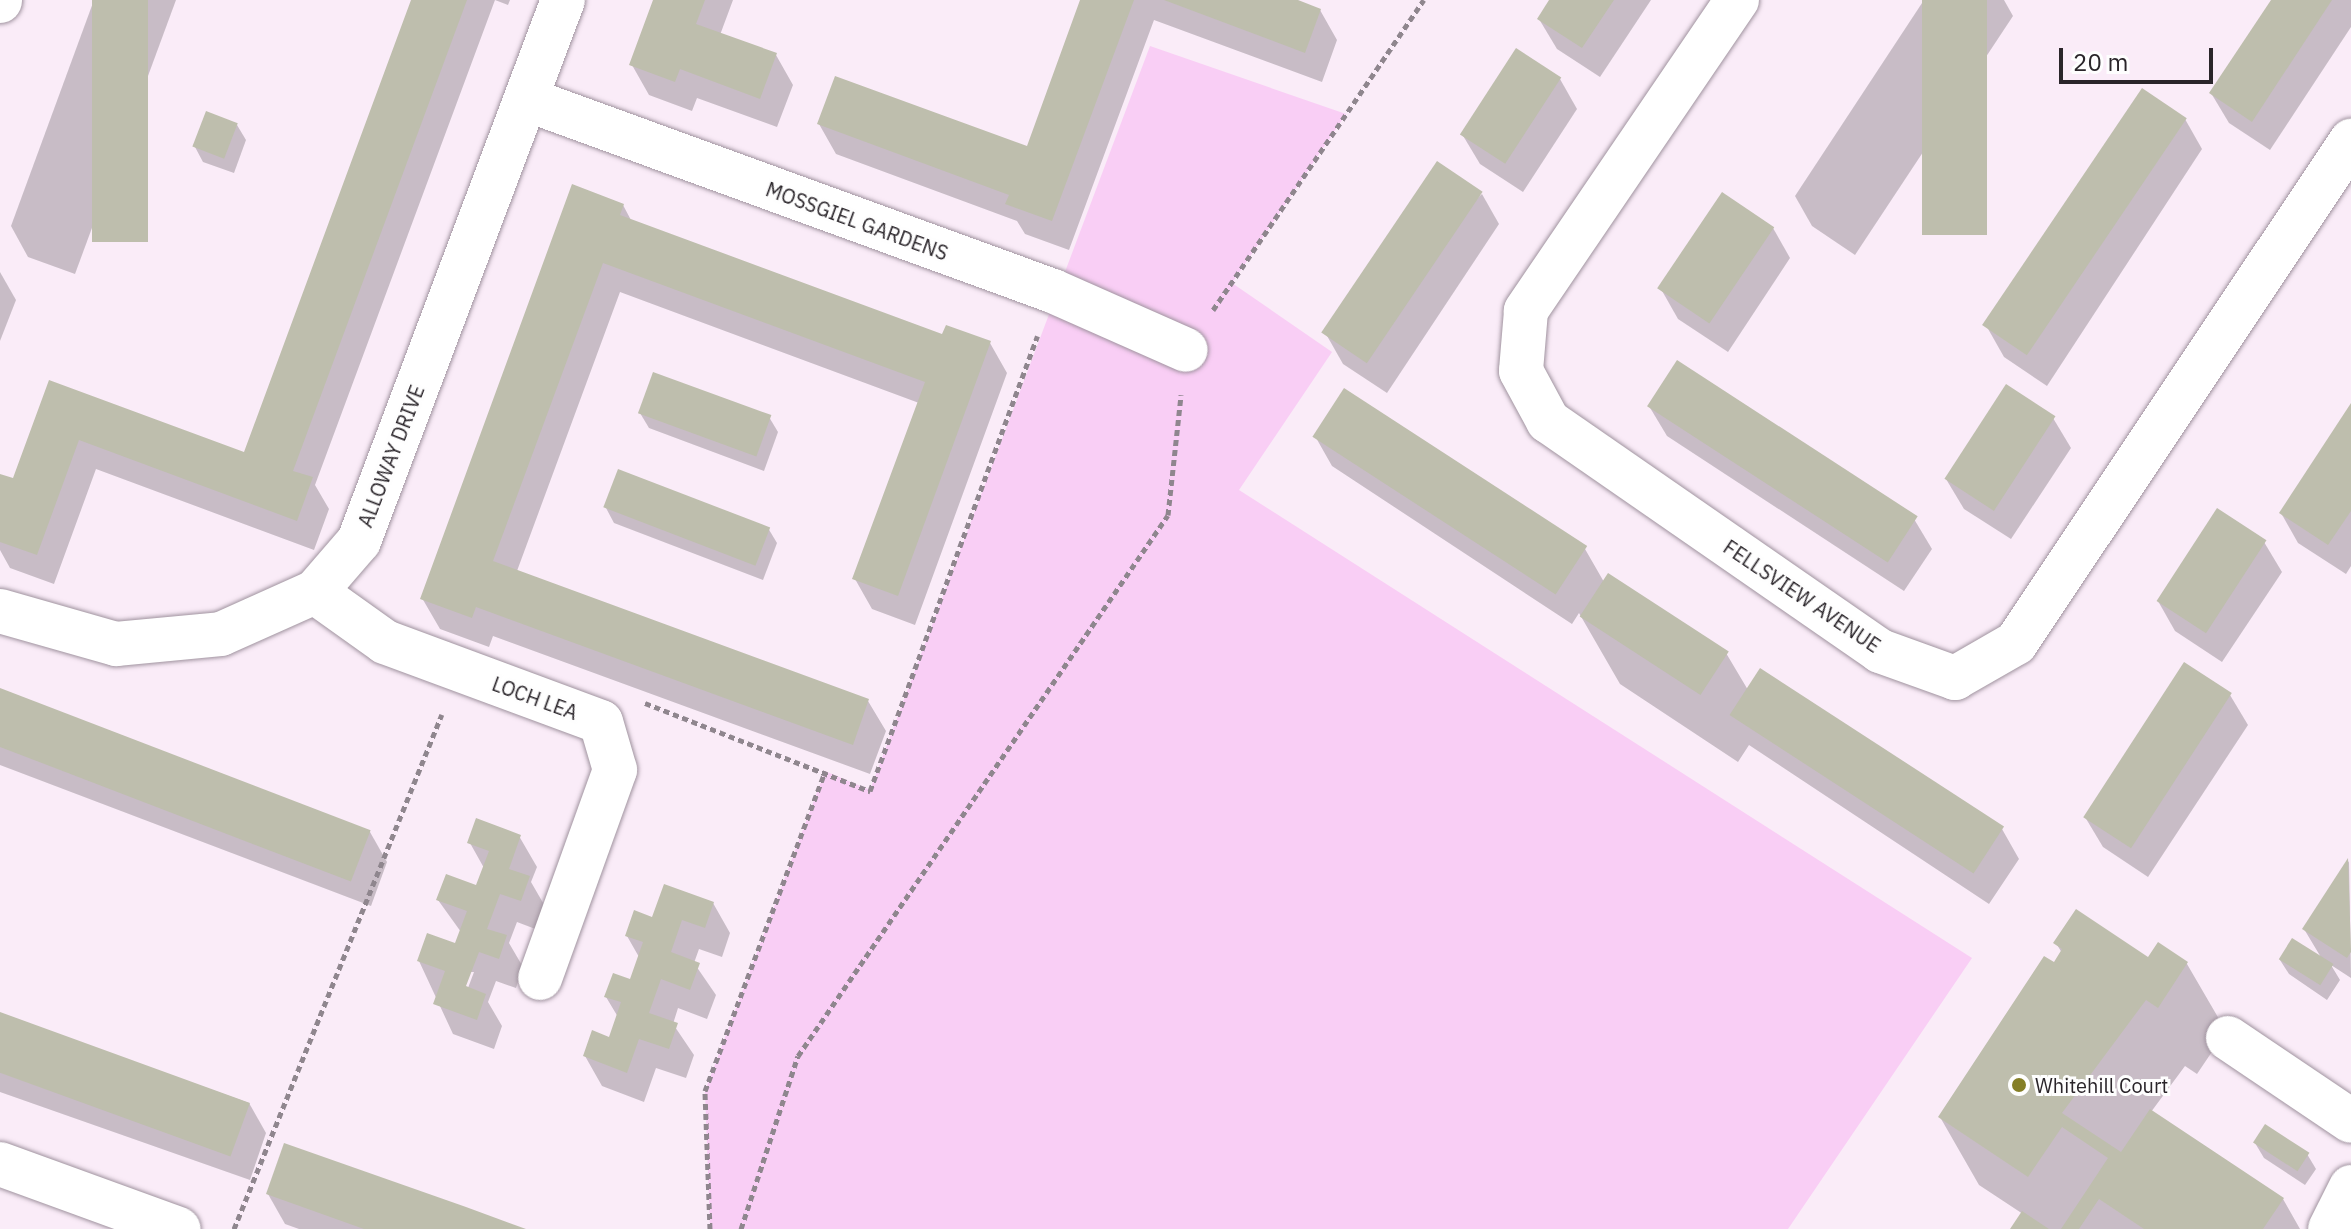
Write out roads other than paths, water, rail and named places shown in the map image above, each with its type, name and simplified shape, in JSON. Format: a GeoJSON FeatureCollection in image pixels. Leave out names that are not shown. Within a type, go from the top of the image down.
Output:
{"type":"FeatureCollection","features":[{"type":"Feature","properties":{"kind":"street","name":"ALLOWAY DRIVE"},"geometry":{"type":"LineString","coordinates":[[0,611],[116,644],[221,634],[315,592],[359,541],[563,0]]}},
{"type":"Feature","properties":{"kind":"street","name":"FELLSVIEW AVENUE"},"geometry":{"type":"LineString","coordinates":[[1737,0],[1526,311],[1521,371],[1548,421],[1880,651],[1955,678],[2016,643],[2351,141]]}},
{"type":"Feature","properties":{"kind":"street","name":"MOSSGIEL GARDENS"},"geometry":{"type":"LineString","coordinates":[[526,99],[1053,291],[1186,350]]}},
{"type":"Feature","properties":{"kind":"street","name":"LOCH LEA"},"geometry":{"type":"LineString","coordinates":[[315,592],[385,642],[601,722],[615,770],[540,978]]}},
{"type":"Feature","properties":{"kind":"street"},"geometry":{"type":"LineString","coordinates":[[2228,1038],[2351,1121]]}},
{"type":"Feature","properties":{"kind":"street"},"geometry":{"type":"LineString","coordinates":[[0,1164],[179,1229]]}},
{"type":"Feature","properties":{"kind":"street"},"geometry":{"type":"LineString","coordinates":[[2330,1229],[2351,1187]]}},
{"type":"Feature","properties":{"kind":"place","name":"Whitehill Court"},"geometry":{"type":"Point","coordinates":[2019,1085]}}]}
